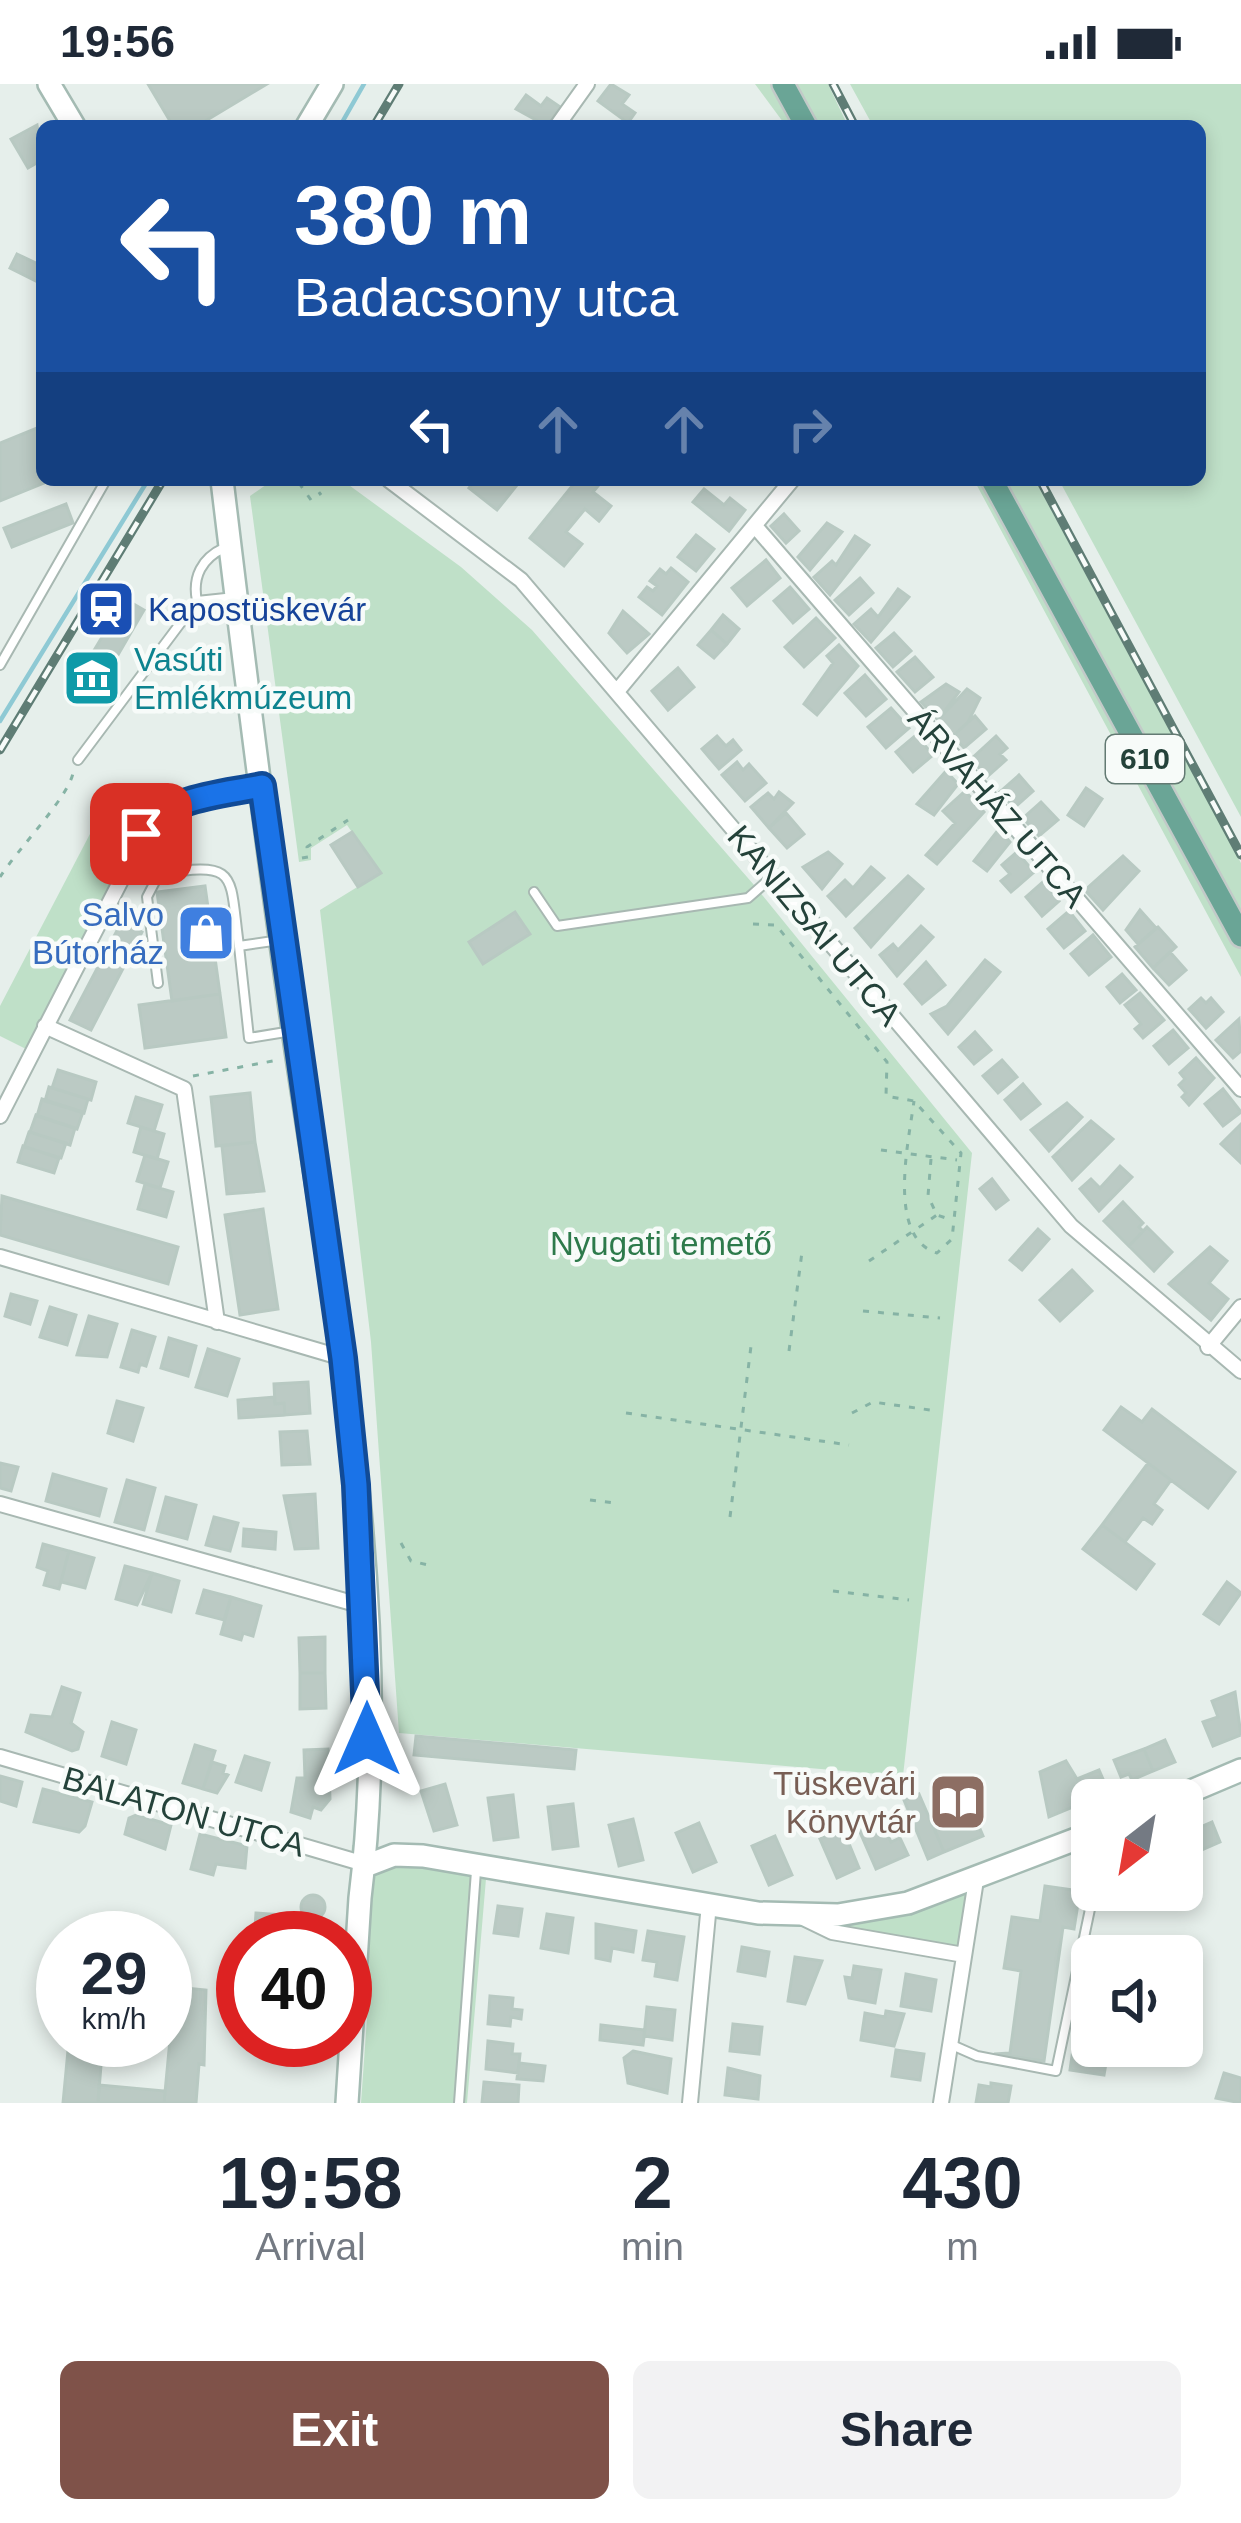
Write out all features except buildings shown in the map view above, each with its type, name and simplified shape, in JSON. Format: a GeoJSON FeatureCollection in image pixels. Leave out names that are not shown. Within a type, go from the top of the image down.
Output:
{"type":"FeatureCollection","features":[{"type":"Feature","properties":{"kind":"main road"},"geometry":{"type":"LineString","coordinates":[[784,84],[803,120]]}},
{"type":"Feature","properties":{"kind":"main road","name":"610"},"geometry":{"type":"LineString","coordinates":[[995,486],[1241,936]]}},
{"type":"Feature","properties":{"kind":"street"},"geometry":{"type":"LineString","coordinates":[[50,84],[71,120]]}},
{"type":"Feature","properties":{"kind":"street"},"geometry":{"type":"LineString","coordinates":[[311,120],[332,84]]}},
{"type":"Feature","properties":{"kind":"street"},"geometry":{"type":"LineString","coordinates":[[560,120],[587,84]]}},
{"type":"Feature","properties":{"kind":"street"},"geometry":{"type":"LineString","coordinates":[[223,486],[293,1031],[343,1358],[363,1606],[368,1865],[360,1898],[347,2103]]}},
{"type":"Feature","properties":{"kind":"street","name":"KANIZSAI UTCA"},"geometry":{"type":"LineString","coordinates":[[397,486],[520,580],[619,689],[1071,1226],[1241,1371]]}},
{"type":"Feature","properties":{"kind":"street"},"geometry":{"type":"LineString","coordinates":[[619,689],[787,486]]}},
{"type":"Feature","properties":{"kind":"street","name":"ÁRVAHÁZ UTCA"},"geometry":{"type":"LineString","coordinates":[[755,526],[1241,1089]]}},
{"type":"Feature","properties":{"kind":"street"},"geometry":{"type":"LineString","coordinates":[[0,1116],[154,816],[177,804],[262,786]]}},
{"type":"Feature","properties":{"kind":"street"},"geometry":{"type":"LineString","coordinates":[[45,1026],[176,1083],[189,1098],[217,1322]]}},
{"type":"Feature","properties":{"kind":"street"},"geometry":{"type":"LineString","coordinates":[[0,1257],[343,1358]]}},
{"type":"Feature","properties":{"kind":"street"},"geometry":{"type":"LineString","coordinates":[[1208,1347],[1241,1307]]}},
{"type":"Feature","properties":{"kind":"street"},"geometry":{"type":"LineString","coordinates":[[0,1504],[363,1606]]}},
{"type":"Feature","properties":{"kind":"street","name":"BALATON UTCA"},"geometry":{"type":"LineString","coordinates":[[0,1756],[368,1865]]}},
{"type":"Feature","properties":{"kind":"street"},"geometry":{"type":"LineString","coordinates":[[1203,1786],[1241,1770]]}},
{"type":"Feature","properties":{"kind":"street"},"geometry":{"type":"LineString","coordinates":[[368,1865],[394,1855],[799,1916],[873,1911],[976,1880],[1071,1842]]}},
{"type":"Feature","properties":{"kind":"street"},"geometry":{"type":"LineString","coordinates":[[941,2103],[976,1880]]}},
{"type":"Feature","properties":{"kind":"street"},"geometry":{"type":"LineString","coordinates":[[691,2103],[709,1904]]}},
{"type":"Feature","properties":{"kind":"street"},"geometry":{"type":"LineString","coordinates":[[799,1916],[832,1932],[964,1955]]}},
{"type":"Feature","properties":{"kind":"lane"},"geometry":{"type":"LineString","coordinates":[[0,665],[103,486]]}},
{"type":"Feature","properties":{"kind":"lane"},"geometry":{"type":"LineString","coordinates":[[78,760],[197,601],[198,570],[213,553],[231,544]]}},
{"type":"Feature","properties":{"kind":"lane"},"geometry":{"type":"LineString","coordinates":[[197,601],[238,597]]}},
{"type":"Feature","properties":{"kind":"lane"},"geometry":{"type":"LineString","coordinates":[[158,983],[147,897],[159,874],[208,866],[221,870],[230,881],[250,1038],[293,1031]]}},
{"type":"Feature","properties":{"kind":"lane"},"geometry":{"type":"LineString","coordinates":[[534,892],[557,926],[748,898],[773,876]]}},
{"type":"Feature","properties":{"kind":"lane"},"geometry":{"type":"LineString","coordinates":[[239,946],[282,940]]}},
{"type":"Feature","properties":{"kind":"lane"},"geometry":{"type":"LineString","coordinates":[[460,2103],[476,1866]]}},
{"type":"Feature","properties":{"kind":"lane"},"geometry":{"type":"LineString","coordinates":[[950,2044],[977,2056],[1056,2071],[1090,1911]]}},
{"type":"Feature","properties":{"kind":"path"},"geometry":{"type":"LineString","coordinates":[[302,486],[311,500]]}},
{"type":"Feature","properties":{"kind":"path"},"geometry":{"type":"LineString","coordinates":[[314,486],[321,495]]}},
{"type":"Feature","properties":{"kind":"path"},"geometry":{"type":"LineString","coordinates":[[0,878],[22,842],[63,797],[78,760]]}},
{"type":"Feature","properties":{"kind":"path"},"geometry":{"type":"LineString","coordinates":[[302,858],[317,840],[348,820]]}},
{"type":"Feature","properties":{"kind":"path"},"geometry":{"type":"LineString","coordinates":[[311,830],[317,840]]}},
{"type":"Feature","properties":{"kind":"path"},"geometry":{"type":"LineString","coordinates":[[753,924],[776,925],[887,1062],[886,1096],[914,1101],[961,1153],[950,1246],[937,1253],[921,1246],[912,1232],[903,1194],[914,1101]]}},
{"type":"Feature","properties":{"kind":"path"},"geometry":{"type":"LineString","coordinates":[[176,1083],[297,1056]]}},
{"type":"Feature","properties":{"kind":"path"},"geometry":{"type":"LineString","coordinates":[[881,1150],[960,1161]]}},
{"type":"Feature","properties":{"kind":"path"},"geometry":{"type":"LineString","coordinates":[[931,1157],[928,1196],[937,1215],[954,1220]]}},
{"type":"Feature","properties":{"kind":"path"},"geometry":{"type":"LineString","coordinates":[[869,1261],[937,1215]]}},
{"type":"Feature","properties":{"kind":"path"},"geometry":{"type":"LineString","coordinates":[[789,1351],[802,1252]]}},
{"type":"Feature","properties":{"kind":"path"},"geometry":{"type":"LineString","coordinates":[[863,1311],[940,1318]]}},
{"type":"Feature","properties":{"kind":"path"},"geometry":{"type":"LineString","coordinates":[[730,1517],[751,1346]]}},
{"type":"Feature","properties":{"kind":"path"},"geometry":{"type":"LineString","coordinates":[[852,1413],[873,1402],[930,1410]]}},
{"type":"Feature","properties":{"kind":"path"},"geometry":{"type":"LineString","coordinates":[[626,1413],[849,1445]]}},
{"type":"Feature","properties":{"kind":"path"},"geometry":{"type":"LineString","coordinates":[[590,1500],[615,1502]]}},
{"type":"Feature","properties":{"kind":"path"},"geometry":{"type":"LineString","coordinates":[[401,1544],[411,1561],[428,1565]]}},
{"type":"Feature","properties":{"kind":"path"},"geometry":{"type":"LineString","coordinates":[[833,1591],[909,1600]]}},
{"type":"Feature","properties":{"kind":"green space"},"geometry":{"type":"Polygon","coordinates":[[[755,84],[828,84],[845,120],[782,120],[755,84]]]}},
{"type":"Feature","properties":{"kind":"green space"},"geometry":{"type":"Polygon","coordinates":[[[850,84],[1241,84],[1241,817],[1062,486],[1206,486],[1206,120],[870,120],[850,84]]]}},
{"type":"Feature","properties":{"kind":"green space","name":"Nyugati temető"},"geometry":{"type":"Polygon","coordinates":[[[264,486],[350,486],[461,567],[532,630],[754,885],[972,1153],[903,1776],[399,1733],[371,1342],[320,910],[380,873],[347,825],[311,848],[311,860],[299,862],[250,496],[264,486]]]}},
{"type":"Feature","properties":{"kind":"green space"},"geometry":{"type":"Polygon","coordinates":[[[977,486],[1038,486],[1241,863],[1241,977],[977,486]]]}},
{"type":"Feature","properties":{"kind":"green space"},"geometry":{"type":"Polygon","coordinates":[[[91,832],[131,855],[32,1052],[0,1036],[0,1006],[91,832]]]}},
{"type":"Feature","properties":{"kind":"green space"},"geometry":{"type":"Polygon","coordinates":[[[352,1845],[487,1867],[467,2103],[361,2103],[364,2067],[372,2067],[372,1911],[348,1911],[352,1845]]]}},
{"type":"Feature","properties":{"kind":"green space"},"geometry":{"type":"Polygon","coordinates":[[[972,1891],[961,1950],[837,1927],[911,1913],[972,1891]]]}},
{"type":"Feature","properties":{"kind":"waterway"},"geometry":{"type":"LineString","coordinates":[[343,120],[364,84]]}},
{"type":"Feature","properties":{"kind":"waterway"},"geometry":{"type":"LineString","coordinates":[[0,721],[144,486]]}},
{"type":"Feature","properties":{"kind":"railway"},"geometry":{"type":"LineString","coordinates":[[378,120],[399,84]]}},
{"type":"Feature","properties":{"kind":"railway"},"geometry":{"type":"LineString","coordinates":[[833,84],[852,120]]}},
{"type":"Feature","properties":{"kind":"railway"},"geometry":{"type":"LineString","coordinates":[[0,750],[159,486]]}},
{"type":"Feature","properties":{"kind":"railway"},"geometry":{"type":"LineString","coordinates":[[1043,486],[1241,855]]}},
{"type":"Feature","properties":{"kind":"place","name":"Kapostüskevár"},"geometry":{"type":"Point","coordinates":[106,609]}},
{"type":"Feature","properties":{"kind":"place","name":"Vasúti Emlékmúzeum"},"geometry":{"type":"Point","coordinates":[92,678]}},
{"type":"Feature","properties":{"kind":"place","name":"Salvo Bútorház"},"geometry":{"type":"Point","coordinates":[206,933]}},
{"type":"Feature","properties":{"kind":"place","name":"Tüskevári Könyvtár"},"geometry":{"type":"Point","coordinates":[958,1802]}},
{"type":"Feature","properties":{"kind":"route"},"geometry":{"type":"LineString","coordinates":[[141,834],[154,816],[177,804],[262,786],[343,1358],[356,1485],[367,1739]]}}]}
